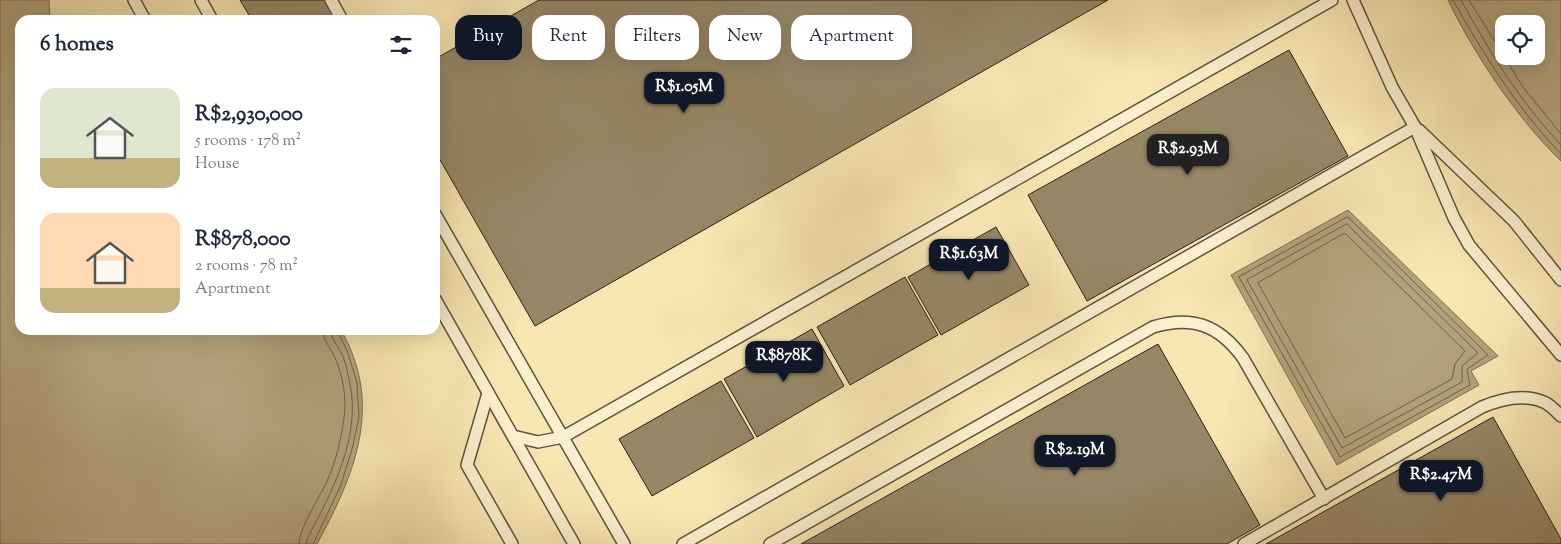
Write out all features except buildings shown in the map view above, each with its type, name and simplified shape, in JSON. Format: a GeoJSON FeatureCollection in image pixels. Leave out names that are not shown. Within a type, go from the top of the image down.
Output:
{"type":"FeatureCollection","features":[{"type":"Feature","properties":{"kind":"lane"},"geometry":{"type":"LineString","coordinates":[[134,0],[142,15]]}},
{"type":"Feature","properties":{"kind":"lane"},"geometry":{"type":"LineString","coordinates":[[200,0],[209,15]]}},
{"type":"Feature","properties":{"kind":"lane"},"geometry":{"type":"LineString","coordinates":[[331,0],[339,15]]}},
{"type":"Feature","properties":{"kind":"lane"},"geometry":{"type":"LineString","coordinates":[[513,436],[538,442],[563,436],[1332,0]]}},
{"type":"Feature","properties":{"kind":"lane"},"geometry":{"type":"LineString","coordinates":[[1353,0],[1392,87],[1416,128],[1454,218],[1469,245],[1561,355]]}},
{"type":"Feature","properties":{"kind":"lane"},"geometry":{"type":"LineString","coordinates":[[1416,128],[1514,221],[1561,280]]}},
{"type":"Feature","properties":{"kind":"lane"},"geometry":{"type":"LineString","coordinates":[[683,544],[1416,128]]}},
{"type":"Feature","properties":{"kind":"lane"},"geometry":{"type":"LineString","coordinates":[[440,223],[624,544]]}},
{"type":"Feature","properties":{"kind":"lane"},"geometry":{"type":"LineString","coordinates":[[440,308],[574,544]]}},
{"type":"Feature","properties":{"kind":"lane"},"geometry":{"type":"LineString","coordinates":[[770,544],[1153,327],[1170,322],[1190,322],[1211,328],[1230,340],[1243,358],[1324,499]]}},
{"type":"Feature","properties":{"kind":"lane"},"geometry":{"type":"LineString","coordinates":[[488,392],[467,465],[512,544]]}},
{"type":"Feature","properties":{"kind":"lane"},"geometry":{"type":"LineString","coordinates":[[1244,544],[1482,407],[1502,398],[1524,398],[1546,403],[1561,416]]}},
{"type":"Feature","properties":{"kind":"water"},"geometry":{"type":"Polygon","coordinates":[[[0,0],[49,0],[50,15],[15,15],[15,335],[343,335],[354,358],[361,385],[362,412],[359,439],[353,465],[343,492],[317,544],[0,544],[0,0]]]}},
{"type":"Feature","properties":{"kind":"water"},"geometry":{"type":"Polygon","coordinates":[[[1448,0],[1561,0],[1561,161],[1545,145],[1513,106],[1470,42],[1448,0]]]}},
{"type":"Feature","properties":{"kind":"water"},"geometry":{"type":"Polygon","coordinates":[[[1348,210],[1498,356],[1471,371],[1479,385],[1337,465],[1231,275],[1348,210]]]}}]}
